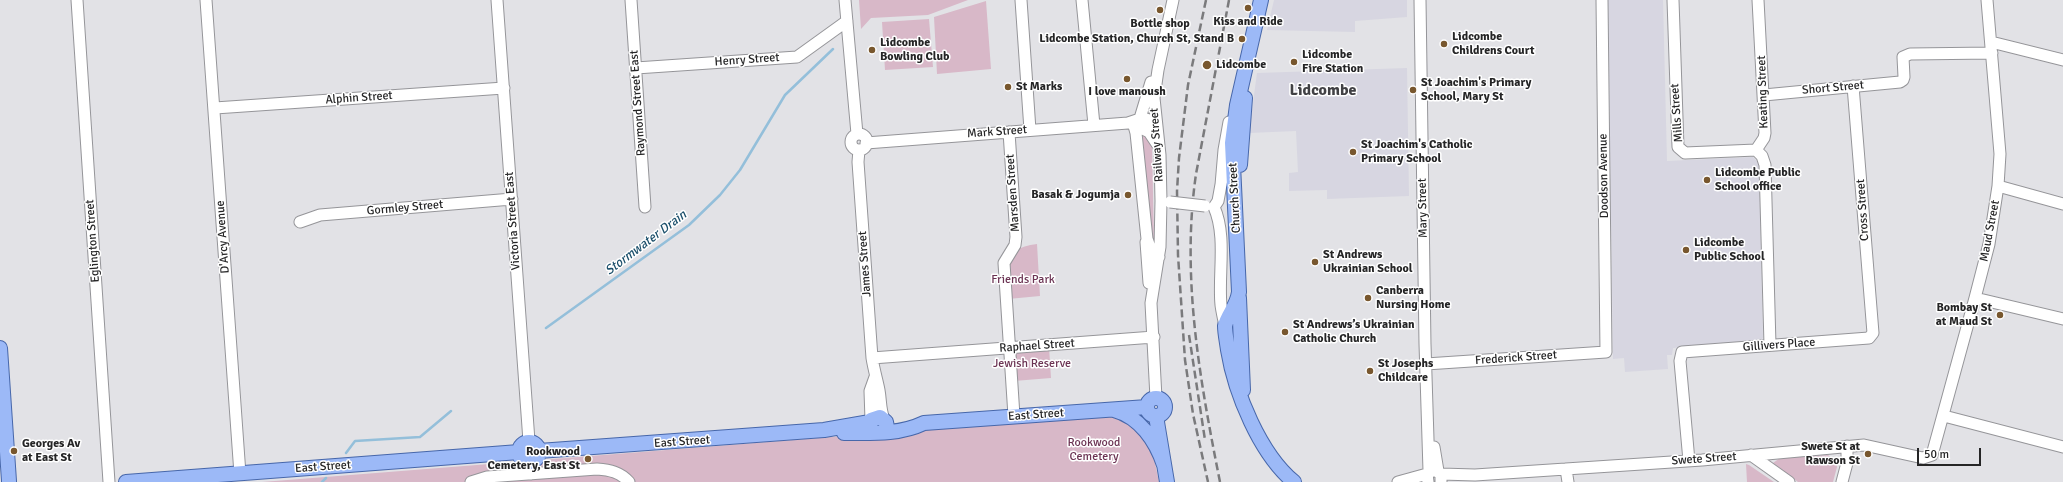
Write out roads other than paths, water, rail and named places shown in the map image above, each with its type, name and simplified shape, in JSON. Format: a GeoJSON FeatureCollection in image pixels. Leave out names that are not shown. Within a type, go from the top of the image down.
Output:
{"type":"FeatureCollection","features":[{"type":"Feature","properties":{"kind":"main road"},"geometry":{"type":"LineString","coordinates":[[1233,151],[1236,110],[1261,0]]}},
{"type":"Feature","properties":{"kind":"main road"},"geometry":{"type":"LineString","coordinates":[[1233,151],[1238,144],[1246,66]]}},
{"type":"Feature","properties":{"kind":"main road"},"geometry":{"type":"LineString","coordinates":[[1237,221],[1245,112],[1245,81]]}},
{"type":"Feature","properties":{"kind":"main road","name":"Church Street"},"geometry":{"type":"LineString","coordinates":[[1228,321],[1237,303],[1239,292],[1233,151]]}},
{"type":"Feature","properties":{"kind":"main road"},"geometry":{"type":"LineString","coordinates":[[1239,292],[1244,404]]}},
{"type":"Feature","properties":{"kind":"main road"},"geometry":{"type":"LineString","coordinates":[[1228,321],[1243,389]]}},
{"type":"Feature","properties":{"kind":"main road"},"geometry":{"type":"LineString","coordinates":[[1228,321],[1233,376],[1254,427],[1289,482]]}},
{"type":"Feature","properties":{"kind":"main road"},"geometry":{"type":"LineString","coordinates":[[0,348],[2,411],[10,482]]}},
{"type":"Feature","properties":{"kind":"main road","name":"East Street"},"geometry":{"type":"LineString","coordinates":[[534,446],[824,430],[878,425],[916,427],[924,424],[1014,416],[1153,407]]}},
{"type":"Feature","properties":{"kind":"main road","name":"Railway Street"},"geometry":{"type":"LineString","coordinates":[[1153,407],[1167,482]]}},
{"type":"Feature","properties":{"kind":"main road"},"geometry":{"type":"LineString","coordinates":[[1113,410],[1128,416],[1144,429],[1158,449],[1164,465]]}},
{"type":"Feature","properties":{"kind":"main road"},"geometry":{"type":"LineString","coordinates":[[521,445],[534,446],[536,458],[531,468],[522,459],[519,452],[521,445]]}},
{"type":"Feature","properties":{"kind":"main road","name":"East Street"},"geometry":{"type":"LineString","coordinates":[[126,482],[519,452]]}},
{"type":"Feature","properties":{"kind":"main road"},"geometry":{"type":"LineString","coordinates":[[1282,469],[1294,482]]}},
{"type":"Feature","properties":{"kind":"street","name":"Eglington Street"},"geometry":{"type":"LineString","coordinates":[[77,0],[109,482]]}},
{"type":"Feature","properties":{"kind":"street","name":"D'Arcy Avenue"},"geometry":{"type":"LineString","coordinates":[[206,0],[240,474]]}},
{"type":"Feature","properties":{"kind":"street","name":"Victoria Street East"},"geometry":{"type":"LineString","coordinates":[[497,0],[512,199],[534,446]]}},
{"type":"Feature","properties":{"kind":"street","name":"Raymond Street East"},"geometry":{"type":"LineString","coordinates":[[631,0],[645,207]]}},
{"type":"Feature","properties":{"kind":"street"},"geometry":{"type":"LineString","coordinates":[[845,0],[847,21]]}},
{"type":"Feature","properties":{"kind":"street"},"geometry":{"type":"LineString","coordinates":[[1021,0],[1030,130]]}},
{"type":"Feature","properties":{"kind":"street"},"geometry":{"type":"LineString","coordinates":[[1082,0],[1094,125]]}},
{"type":"Feature","properties":{"kind":"street","name":"Railway Street"},"geometry":{"type":"LineString","coordinates":[[1152,311],[1166,202],[1156,128],[1154,98],[1165,34],[1173,0]]}},
{"type":"Feature","properties":{"kind":"street","name":"Mary Street"},"geometry":{"type":"LineString","coordinates":[[1420,0],[1426,364],[1435,477]]}},
{"type":"Feature","properties":{"kind":"street","name":"Doodson Avenue"},"geometry":{"type":"LineString","coordinates":[[1602,0],[1606,352]]}},
{"type":"Feature","properties":{"kind":"street","name":"Mills Street"},"geometry":{"type":"LineString","coordinates":[[1673,0],[1678,147],[1685,153],[1756,150]]}},
{"type":"Feature","properties":{"kind":"street","name":"Keating Street"},"geometry":{"type":"LineString","coordinates":[[1756,150],[1764,138],[1765,133],[1758,0]]}},
{"type":"Feature","properties":{"kind":"street","name":"Maud Street"},"geometry":{"type":"LineString","coordinates":[[1932,455],[1944,416],[1989,244],[1998,186],[2000,154],[1987,0]]}},
{"type":"Feature","properties":{"kind":"street","name":"Henry Street"},"geometry":{"type":"LineString","coordinates":[[636,68],[797,57],[847,21]]}},
{"type":"Feature","properties":{"kind":"street","name":"James Street"},"geometry":{"type":"LineString","coordinates":[[847,21],[857,134],[853,137],[851,142],[854,148],[862,146],[858,162],[872,358],[875,377],[870,391],[878,425]]}},
{"type":"Feature","properties":{"kind":"street","name":"Railway Street"},"geometry":{"type":"LineString","coordinates":[[1153,407],[1154,337],[1146,232],[1135,125],[1165,34]]}},
{"type":"Feature","properties":{"kind":"street"},"geometry":{"type":"LineString","coordinates":[[1992,48],[2063,60]]}},
{"type":"Feature","properties":{"kind":"street","name":"Short Street"},"geometry":{"type":"LineString","coordinates":[[1764,95],[1902,81],[1904,77],[1902,60],[1906,55],[1992,48]]}},
{"type":"Feature","properties":{"kind":"street"},"geometry":{"type":"LineString","coordinates":[[1221,185],[1226,137],[1236,90],[1246,66]]}},
{"type":"Feature","properties":{"kind":"street","name":"Cross Street"},"geometry":{"type":"LineString","coordinates":[[1853,86],[1873,333]]}},
{"type":"Feature","properties":{"kind":"street","name":"Alphin Street"},"geometry":{"type":"LineString","coordinates":[[214,108],[504,88]]}},
{"type":"Feature","properties":{"kind":"street"},"geometry":{"type":"LineString","coordinates":[[1135,125],[1150,120],[1156,128]]}},
{"type":"Feature","properties":{"kind":"street","name":"Mark Street"},"geometry":{"type":"LineString","coordinates":[[862,146],[1094,125],[1135,125]]}},
{"type":"Feature","properties":{"kind":"street"},"geometry":{"type":"LineString","coordinates":[[1135,125],[1151,134],[1156,142],[1160,155]]}},
{"type":"Feature","properties":{"kind":"street","name":"Marsden Street"},"geometry":{"type":"LineString","coordinates":[[1009,132],[1016,237],[1015,245],[1004,263],[1014,416]]}},
{"type":"Feature","properties":{"kind":"street"},"geometry":{"type":"LineString","coordinates":[[1756,150],[1764,159],[1765,165],[1770,345]]}},
{"type":"Feature","properties":{"kind":"street","name":"Church Street"},"geometry":{"type":"LineString","coordinates":[[1228,321],[1219,225],[1210,206],[1218,202],[1228,160],[1233,151]]}},
{"type":"Feature","properties":{"kind":"street"},"geometry":{"type":"LineString","coordinates":[[1998,186],[2063,204]]}},
{"type":"Feature","properties":{"kind":"street","name":"Gormley Street"},"geometry":{"type":"LineString","coordinates":[[300,222],[320,215],[512,199]]}},
{"type":"Feature","properties":{"kind":"street"},"geometry":{"type":"LineString","coordinates":[[1166,202],[1210,206]]}},
{"type":"Feature","properties":{"kind":"street","name":"Railway Street"},"geometry":{"type":"LineString","coordinates":[[1146,232],[1148,245],[1159,257]]}},
{"type":"Feature","properties":{"kind":"street"},"geometry":{"type":"LineString","coordinates":[[1975,298],[2063,319]]}},
{"type":"Feature","properties":{"kind":"street","name":"Gillivers Place"},"geometry":{"type":"LineString","coordinates":[[1689,461],[1680,360],[1682,352],[1869,338],[1873,333]]}},
{"type":"Feature","properties":{"kind":"street","name":"Raphael Street"},"geometry":{"type":"LineString","coordinates":[[872,358],[1154,337]]}},
{"type":"Feature","properties":{"kind":"street","name":"Frederick Street"},"geometry":{"type":"LineString","coordinates":[[1426,364],[1606,352]]}},
{"type":"Feature","properties":{"kind":"street"},"geometry":{"type":"LineString","coordinates":[[1944,416],[2063,447]]}},
{"type":"Feature","properties":{"kind":"street","name":"Swete Street"},"geometry":{"type":"LineString","coordinates":[[1398,482],[1435,477],[1689,461],[1864,445],[1923,458],[1932,455]]}},
{"type":"Feature","properties":{"kind":"street"},"geometry":{"type":"LineString","coordinates":[[1842,482],[1847,463],[1846,446]]}},
{"type":"Feature","properties":{"kind":"street"},"geometry":{"type":"LineString","coordinates":[[1751,455],[1789,482]]}},
{"type":"Feature","properties":{"kind":"street"},"geometry":{"type":"LineString","coordinates":[[471,482],[487,477],[531,468],[605,470],[620,474],[629,482]]}},
{"type":"Feature","properties":{"kind":"street"},"geometry":{"type":"LineString","coordinates":[[1566,469],[1568,482]]}},
{"type":"Feature","properties":{"kind":"waterway","name":"Stormwater Drain"},"geometry":{"type":"LineString","coordinates":[[546,328],[689,225],[720,195],[740,170],[785,95],[833,49]]}},
{"type":"Feature","properties":{"kind":"waterway"},"geometry":{"type":"LineString","coordinates":[[346,453],[355,441],[420,437],[451,411]]}},
{"type":"Feature","properties":{"kind":"waterway"},"geometry":{"type":"LineString","coordinates":[[322,482],[326,478]]}},
{"type":"Feature","properties":{"kind":"railway"},"geometry":{"type":"LineString","coordinates":[[1206,0],[1188,85],[1179,158],[1177,191],[1178,255],[1185,360],[1193,414],[1208,482]]}},
{"type":"Feature","properties":{"kind":"railway"},"geometry":{"type":"LineString","coordinates":[[1220,482],[1206,406],[1195,329],[1191,251],[1192,213],[1196,174],[1229,0]]}},
{"type":"Feature","properties":{"kind":"railway"},"geometry":{"type":"LineString","coordinates":[[1189,335],[1205,440]]}},
{"type":"Feature","properties":{"kind":"place","name":"Kiss and Ride"},"geometry":{"type":"Point","coordinates":[1248,8]}},
{"type":"Feature","properties":{"kind":"place","name":"Bottle shop"},"geometry":{"type":"Point","coordinates":[1160,10]}},
{"type":"Feature","properties":{"kind":"place","name":"Lidcombe Station, Church St, Stand B"},"geometry":{"type":"Point","coordinates":[1242,39]}},
{"type":"Feature","properties":{"kind":"place","name":"Lidcombe Childrens Court"},"geometry":{"type":"Point","coordinates":[1444,44]}},
{"type":"Feature","properties":{"kind":"place","name":"Lidcombe Bowling Club"},"geometry":{"type":"Point","coordinates":[872,50]}},
{"type":"Feature","properties":{"kind":"place","name":"Lidcombe Fire Station"},"geometry":{"type":"Point","coordinates":[1294,62]}},
{"type":"Feature","properties":{"kind":"place","name":"Lidcombe"},"geometry":{"type":"Point","coordinates":[1207,65]}},
{"type":"Feature","properties":{"kind":"place","name":"I love manoush"},"geometry":{"type":"Point","coordinates":[1127,79]}},
{"type":"Feature","properties":{"kind":"place","name":"St Marks"},"geometry":{"type":"Point","coordinates":[1008,87]}},
{"type":"Feature","properties":{"kind":"place","name":"St Joachim's Primary School, Mary St"},"geometry":{"type":"Point","coordinates":[1413,90]}},
{"type":"Feature","properties":{"kind":"place","name":"St Joachim's Catholic Primary School"},"geometry":{"type":"Point","coordinates":[1353,152]}},
{"type":"Feature","properties":{"kind":"place","name":"Lidcombe Public School office"},"geometry":{"type":"Point","coordinates":[1707,180]}},
{"type":"Feature","properties":{"kind":"place","name":"Basak & Jogumja"},"geometry":{"type":"Point","coordinates":[1128,195]}},
{"type":"Feature","properties":{"kind":"place","name":"Lidcombe Public School"},"geometry":{"type":"Point","coordinates":[1686,250]}},
{"type":"Feature","properties":{"kind":"place","name":"St Andrews Ukrainian School"},"geometry":{"type":"Point","coordinates":[1315,262]}},
{"type":"Feature","properties":{"kind":"place","name":"Canberra Nursing Home"},"geometry":{"type":"Point","coordinates":[1368,298]}},
{"type":"Feature","properties":{"kind":"place","name":"Bombay St at Maud St"},"geometry":{"type":"Point","coordinates":[2000,315]}},
{"type":"Feature","properties":{"kind":"place","name":"St Andrews’s Ukrainian Catholic Church"},"geometry":{"type":"Point","coordinates":[1285,332]}},
{"type":"Feature","properties":{"kind":"place","name":"St Josephs Childcare"},"geometry":{"type":"Point","coordinates":[1370,371]}},
{"type":"Feature","properties":{"kind":"place","name":"Georges Av at East St"},"geometry":{"type":"Point","coordinates":[14,451]}},
{"type":"Feature","properties":{"kind":"place","name":"Swete St at Rawson St"},"geometry":{"type":"Point","coordinates":[1868,454]}},
{"type":"Feature","properties":{"kind":"place","name":"Rookwood Cemetery, East St"},"geometry":{"type":"Point","coordinates":[588,459]}},
{"type":"Feature","properties":{"kind":"district","name":"Lidcombe"},"geometry":{"type":"Point","coordinates":[1323,91]}},
{"type":"Feature","properties":{"kind":"park label","name":"Friends Park"},"geometry":{"type":"Point","coordinates":[1023,280]}},
{"type":"Feature","properties":{"kind":"park label","name":"Jewish Reserve"},"geometry":{"type":"Point","coordinates":[1032,364]}},
{"type":"Feature","properties":{"kind":"park label","name":"Rookwood Cemetery"},"geometry":{"type":"Point","coordinates":[1094,450]}}]}
